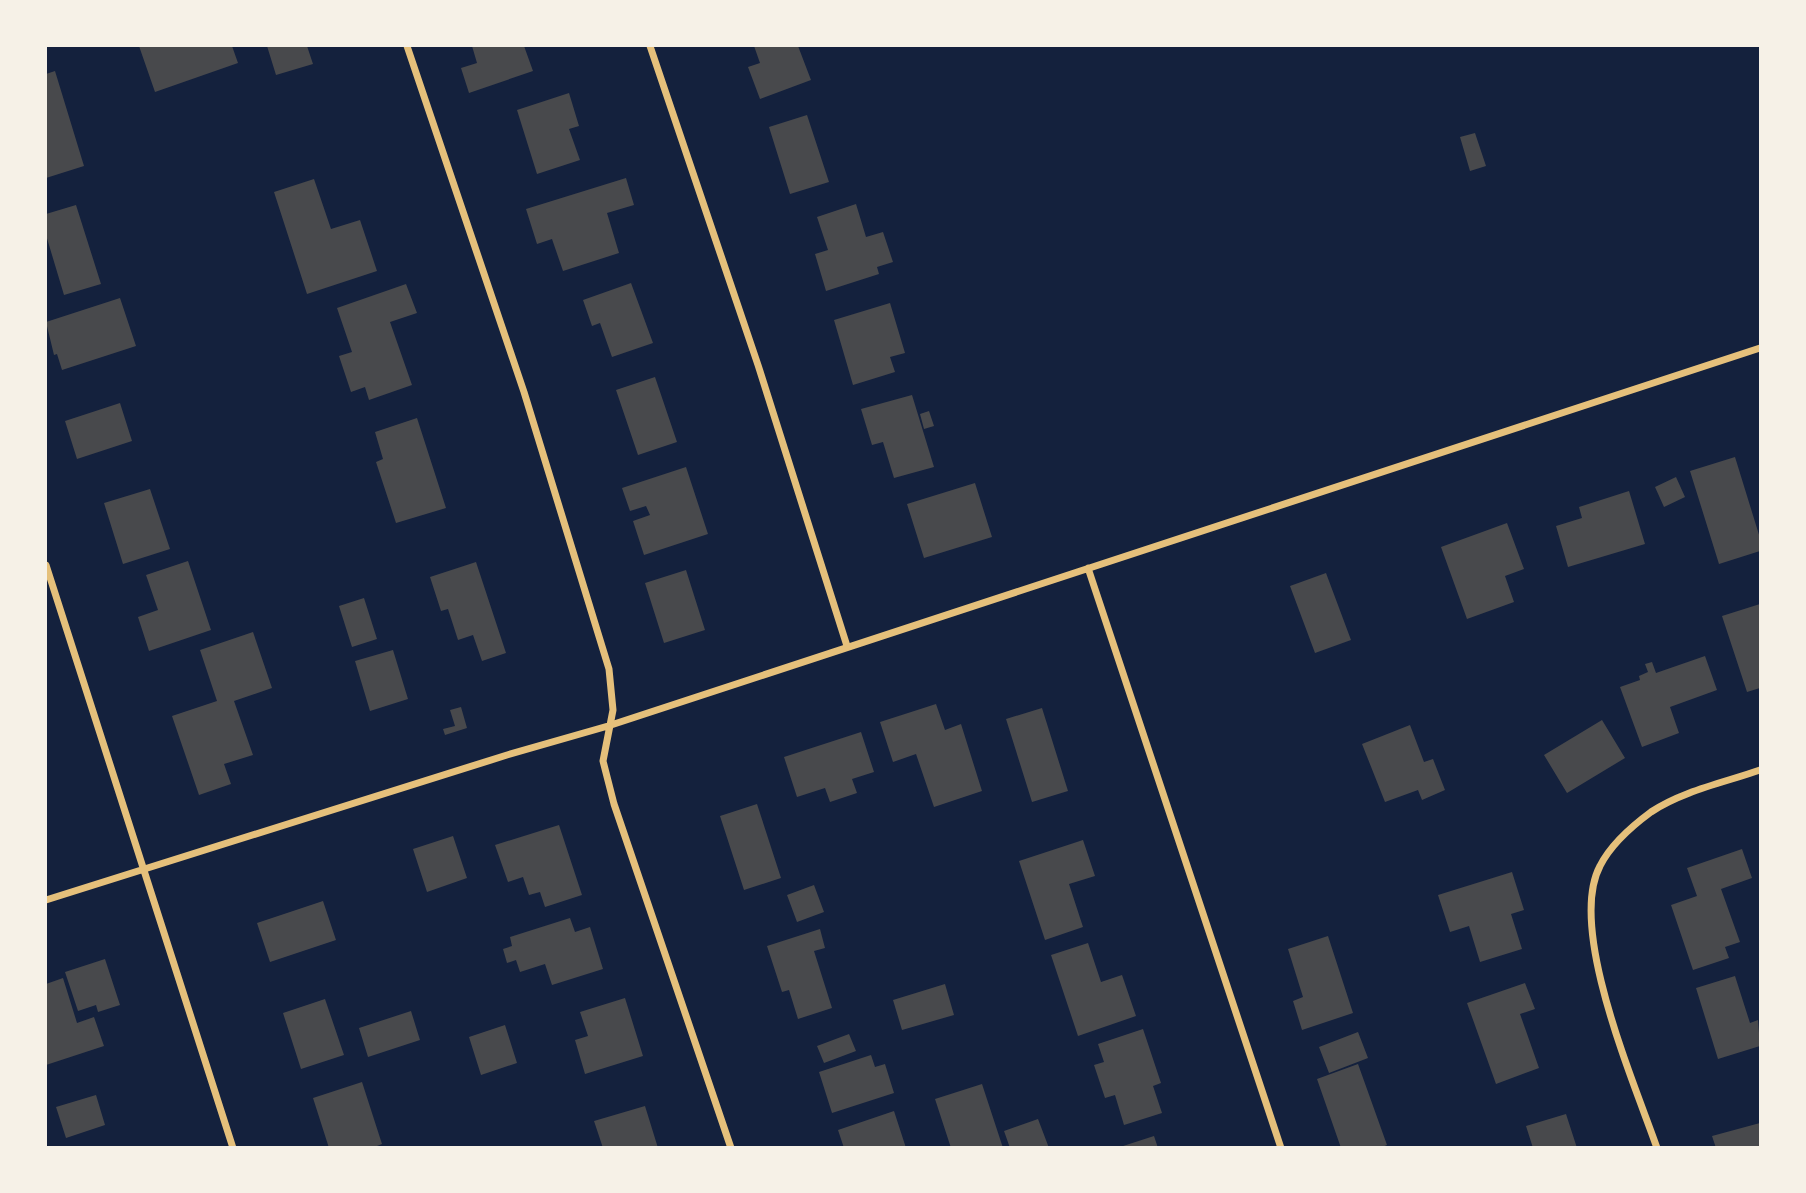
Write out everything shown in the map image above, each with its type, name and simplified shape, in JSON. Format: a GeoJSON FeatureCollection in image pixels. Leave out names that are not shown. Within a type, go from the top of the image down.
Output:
{"type":"FeatureCollection","features":[{"type":"Feature","properties":{"kind":"street"},"geometry":{"type":"LineString","coordinates":[[407,46],[524,392],[610,669],[613,710],[603,761],[614,804],[731,1147]]}},
{"type":"Feature","properties":{"kind":"street"},"geometry":{"type":"LineString","coordinates":[[650,46],[758,365],[847,646]]}},
{"type":"Feature","properties":{"kind":"street"},"geometry":{"type":"LineString","coordinates":[[46,900],[507,755],[608,726],[1760,348]]}},
{"type":"Feature","properties":{"kind":"street"},"geometry":{"type":"LineString","coordinates":[[46,565],[233,1147]]}},
{"type":"Feature","properties":{"kind":"street"},"geometry":{"type":"LineString","coordinates":[[1088,568],[1281,1147]]}},
{"type":"Feature","properties":{"kind":"street"},"geometry":{"type":"LineString","coordinates":[[1657,1147],[1603,987],[1591,938],[1592,893],[1599,867],[1612,847],[1653,811],[1760,770]]}},
{"type":"Feature","properties":{"kind":"building"},"geometry":{"type":"Polygon","coordinates":[[[139,46],[232,46],[238,63],[155,92],[139,46]]]}},
{"type":"Feature","properties":{"kind":"building"},"geometry":{"type":"Polygon","coordinates":[[[267,46],[307,46],[313,64],[276,75],[267,46]]]}},
{"type":"Feature","properties":{"kind":"building"},"geometry":{"type":"Polygon","coordinates":[[[472,46],[524,46],[533,71],[469,93],[461,68],[477,63],[472,46]]]}},
{"type":"Feature","properties":{"kind":"building"},"geometry":{"type":"Polygon","coordinates":[[[754,46],[798,46],[811,80],[760,99],[748,67],[760,63],[754,46]]]}},
{"type":"Feature","properties":{"kind":"building"},"geometry":{"type":"Polygon","coordinates":[[[55,71],[84,166],[46,178],[46,74],[55,71]]]}},
{"type":"Feature","properties":{"kind":"building"},"geometry":{"type":"Polygon","coordinates":[[[569,93],[579,126],[569,129],[580,160],[537,174],[517,110],[569,93]]]}},
{"type":"Feature","properties":{"kind":"building"},"geometry":{"type":"Polygon","coordinates":[[[807,115],[829,182],[790,194],[769,127],[807,115]]]}},
{"type":"Feature","properties":{"kind":"building"},"geometry":{"type":"Polygon","coordinates":[[[1475,133],[1486,166],[1470,171],[1460,137],[1475,133]]]}},
{"type":"Feature","properties":{"kind":"building"},"geometry":{"type":"Polygon","coordinates":[[[626,178],[634,205],[607,213],[619,253],[563,271],[552,239],[537,244],[526,209],[626,178]]]}},
{"type":"Feature","properties":{"kind":"building"},"geometry":{"type":"Polygon","coordinates":[[[314,179],[331,229],[360,220],[377,271],[307,294],[274,192],[314,179]]]}},
{"type":"Feature","properties":{"kind":"building"},"geometry":{"type":"Polygon","coordinates":[[[856,204],[866,237],[883,232],[893,262],[877,267],[879,274],[826,291],[815,254],[828,250],[817,217],[856,204]]]}},
{"type":"Feature","properties":{"kind":"building"},"geometry":{"type":"Polygon","coordinates":[[[76,205],[101,284],[64,295],[46,235],[46,214],[76,205]]]}},
{"type":"Feature","properties":{"kind":"building"},"geometry":{"type":"Polygon","coordinates":[[[631,283],[653,343],[612,357],[600,323],[592,326],[583,300],[631,283]]]}},
{"type":"Feature","properties":{"kind":"building"},"geometry":{"type":"Polygon","coordinates":[[[406,284],[417,313],[390,322],[412,385],[369,400],[365,387],[351,392],[339,356],[352,352],[337,308],[406,284]]]}},
{"type":"Feature","properties":{"kind":"building"},"geometry":{"type":"Polygon","coordinates":[[[120,298],[136,346],[62,370],[57,354],[54,355],[46,322],[120,298]]]}},
{"type":"Feature","properties":{"kind":"building"},"geometry":{"type":"Polygon","coordinates":[[[890,303],[905,353],[890,357],[895,372],[853,385],[834,320],[890,303]]]}},
{"type":"Feature","properties":{"kind":"building"},"geometry":{"type":"Polygon","coordinates":[[[655,377],[677,442],[638,455],[616,390],[655,377]]]}},
{"type":"Feature","properties":{"kind":"building"},"geometry":{"type":"Polygon","coordinates":[[[912,395],[934,467],[894,478],[883,442],[872,445],[861,409],[912,395]]]}},
{"type":"Feature","properties":{"kind":"building"},"geometry":{"type":"Polygon","coordinates":[[[120,403],[132,441],[77,459],[65,421],[120,403]]]}},
{"type":"Feature","properties":{"kind":"building"},"geometry":{"type":"Polygon","coordinates":[[[929,411],[934,426],[924,429],[920,414],[929,411]]]}},
{"type":"Feature","properties":{"kind":"building"},"geometry":{"type":"Polygon","coordinates":[[[417,418],[446,508],[396,523],[376,462],[383,459],[375,432],[417,418]]]}},
{"type":"Feature","properties":{"kind":"building"},"geometry":{"type":"Polygon","coordinates":[[[1735,457],[1760,538],[1760,551],[1719,564],[1690,471],[1735,457]]]}},
{"type":"Feature","properties":{"kind":"building"},"geometry":{"type":"Polygon","coordinates":[[[686,467],[708,534],[644,555],[633,521],[650,515],[646,506],[630,511],[622,488],[686,467]]]}},
{"type":"Feature","properties":{"kind":"building"},"geometry":{"type":"Polygon","coordinates":[[[1676,477],[1685,497],[1664,507],[1655,487],[1676,477]]]}},
{"type":"Feature","properties":{"kind":"building"},"geometry":{"type":"Polygon","coordinates":[[[975,483],[992,537],[924,558],[907,504],[975,483]]]}},
{"type":"Feature","properties":{"kind":"building"},"geometry":{"type":"Polygon","coordinates":[[[150,489],[170,549],[123,564],[104,503],[150,489]]]}},
{"type":"Feature","properties":{"kind":"building"},"geometry":{"type":"Polygon","coordinates":[[[1629,491],[1645,544],[1568,567],[1556,526],[1582,518],[1579,507],[1629,491]]]}},
{"type":"Feature","properties":{"kind":"building"},"geometry":{"type":"Polygon","coordinates":[[[1507,523],[1524,569],[1505,576],[1514,602],[1467,619],[1441,547],[1507,523]]]}},
{"type":"Feature","properties":{"kind":"building"},"geometry":{"type":"Polygon","coordinates":[[[188,561],[211,630],[149,651],[138,617],[158,610],[146,575],[188,561]]]}},
{"type":"Feature","properties":{"kind":"building"},"geometry":{"type":"Polygon","coordinates":[[[476,562],[506,653],[482,661],[473,635],[458,640],[448,609],[441,611],[430,577],[476,562]]]}},
{"type":"Feature","properties":{"kind":"building"},"geometry":{"type":"Polygon","coordinates":[[[686,570],[705,630],[664,643],[645,583],[686,570]]]}},
{"type":"Feature","properties":{"kind":"building"},"geometry":{"type":"Polygon","coordinates":[[[1326,573],[1351,640],[1315,653],[1290,586],[1326,573]]]}},
{"type":"Feature","properties":{"kind":"building"},"geometry":{"type":"Polygon","coordinates":[[[364,598],[377,639],[352,647],[339,606],[364,598]]]}},
{"type":"Feature","properties":{"kind":"building"},"geometry":{"type":"Polygon","coordinates":[[[1760,604],[1760,688],[1747,692],[1722,616],[1760,604]]]}},
{"type":"Feature","properties":{"kind":"building"},"geometry":{"type":"Polygon","coordinates":[[[253,632],[272,688],[234,701],[253,755],[224,764],[231,784],[199,795],[172,716],[217,701],[200,650],[253,632]]]}},
{"type":"Feature","properties":{"kind":"building"},"geometry":{"type":"Polygon","coordinates":[[[393,650],[408,699],[370,711],[355,661],[393,650]]]}},
{"type":"Feature","properties":{"kind":"building"},"geometry":{"type":"Polygon","coordinates":[[[1705,656],[1717,690],[1670,707],[1679,733],[1642,747],[1620,687],[1640,680],[1639,676],[1648,672],[1645,664],[1652,662],[1656,673],[1705,656]]]}},
{"type":"Feature","properties":{"kind":"building"},"geometry":{"type":"Polygon","coordinates":[[[936,704],[945,730],[961,724],[982,791],[934,807],[916,754],[893,762],[880,722],[936,704]]]}},
{"type":"Feature","properties":{"kind":"building"},"geometry":{"type":"Polygon","coordinates":[[[461,707],[467,728],[445,735],[443,729],[455,726],[450,710],[461,707]]]}},
{"type":"Feature","properties":{"kind":"building"},"geometry":{"type":"Polygon","coordinates":[[[1042,708],[1068,791],[1032,802],[1006,719],[1042,708]]]}},
{"type":"Feature","properties":{"kind":"building"},"geometry":{"type":"Polygon","coordinates":[[[1602,720],[1625,758],[1567,793],[1544,755],[1602,720]]]}},
{"type":"Feature","properties":{"kind":"building"},"geometry":{"type":"Polygon","coordinates":[[[1410,725],[1424,762],[1433,759],[1445,790],[1422,800],[1418,790],[1385,802],[1362,744],[1410,725]]]}},
{"type":"Feature","properties":{"kind":"building"},"geometry":{"type":"Polygon","coordinates":[[[861,732],[874,772],[852,779],[857,793],[830,802],[825,788],[797,797],[784,757],[861,732]]]}},
{"type":"Feature","properties":{"kind":"building"},"geometry":{"type":"Polygon","coordinates":[[[757,804],[781,878],[744,890],[720,816],[757,804]]]}},
{"type":"Feature","properties":{"kind":"building"},"geometry":{"type":"Polygon","coordinates":[[[559,825],[582,895],[545,907],[540,892],[529,895],[523,877],[508,882],[495,845],[559,825]]]}},
{"type":"Feature","properties":{"kind":"building"},"geometry":{"type":"Polygon","coordinates":[[[453,836],[467,878],[427,892],[413,849],[453,836]]]}},
{"type":"Feature","properties":{"kind":"building"},"geometry":{"type":"Polygon","coordinates":[[[1083,840],[1095,876],[1069,884],[1083,927],[1045,940],[1019,861],[1083,840]]]}},
{"type":"Feature","properties":{"kind":"building"},"geometry":{"type":"Polygon","coordinates":[[[1742,849],[1752,878],[1721,889],[1740,942],[1725,947],[1729,958],[1693,970],[1671,905],[1697,896],[1687,868],[1742,849]]]}},
{"type":"Feature","properties":{"kind":"building"},"geometry":{"type":"Polygon","coordinates":[[[1512,872],[1524,910],[1511,914],[1522,949],[1480,962],[1469,926],[1450,932],[1438,895],[1512,872]]]}},
{"type":"Feature","properties":{"kind":"building"},"geometry":{"type":"Polygon","coordinates":[[[814,885],[824,912],[797,922],[787,895],[814,885]]]}},
{"type":"Feature","properties":{"kind":"building"},"geometry":{"type":"Polygon","coordinates":[[[323,901],[336,940],[270,962],[257,923],[323,901]]]}},
{"type":"Feature","properties":{"kind":"building"},"geometry":{"type":"Polygon","coordinates":[[[570,918],[575,932],[590,927],[603,969],[552,985],[545,964],[520,972],[516,960],[507,963],[503,949],[512,946],[510,937],[570,918]]]}},
{"type":"Feature","properties":{"kind":"building"},"geometry":{"type":"Polygon","coordinates":[[[820,929],[825,948],[814,951],[832,1008],[798,1019],[789,990],[782,992],[767,946],[820,929]]]}},
{"type":"Feature","properties":{"kind":"building"},"geometry":{"type":"Polygon","coordinates":[[[1328,936],[1353,1013],[1302,1030],[1293,1001],[1303,997],[1288,949],[1328,936]]]}},
{"type":"Feature","properties":{"kind":"building"},"geometry":{"type":"Polygon","coordinates":[[[1088,943],[1101,982],[1122,975],[1136,1016],[1078,1036],[1051,955],[1088,943]]]}},
{"type":"Feature","properties":{"kind":"building"},"geometry":{"type":"Polygon","coordinates":[[[105,959],[120,1005],[98,1012],[96,1005],[78,1011],[65,972],[105,959]]]}},
{"type":"Feature","properties":{"kind":"building"},"geometry":{"type":"Polygon","coordinates":[[[1735,976],[1750,1023],[1758,1020],[1760,1046],[1718,1059],[1696,988],[1735,976]]]}},
{"type":"Feature","properties":{"kind":"building"},"geometry":{"type":"Polygon","coordinates":[[[63,978],[77,1023],[94,1017],[104,1046],[46,1065],[46,984],[63,978]]]}},
{"type":"Feature","properties":{"kind":"building"},"geometry":{"type":"Polygon","coordinates":[[[1525,983],[1535,1009],[1520,1014],[1539,1068],[1496,1084],[1467,1003],[1525,983]]]}},
{"type":"Feature","properties":{"kind":"building"},"geometry":{"type":"Polygon","coordinates":[[[945,984],[954,1015],[902,1030],[893,1000],[945,984]]]}},
{"type":"Feature","properties":{"kind":"building"},"geometry":{"type":"Polygon","coordinates":[[[625,998],[643,1056],[585,1074],[575,1040],[588,1036],[580,1012],[625,998]]]}},
{"type":"Feature","properties":{"kind":"building"},"geometry":{"type":"Polygon","coordinates":[[[325,999],[344,1055],[301,1069],[283,1013],[325,999]]]}},
{"type":"Feature","properties":{"kind":"building"},"geometry":{"type":"Polygon","coordinates":[[[411,1011],[420,1040],[368,1057],[359,1028],[411,1011]]]}},
{"type":"Feature","properties":{"kind":"building"},"geometry":{"type":"Polygon","coordinates":[[[505,1025],[517,1063],[481,1075],[469,1037],[505,1025]]]}},
{"type":"Feature","properties":{"kind":"building"},"geometry":{"type":"Polygon","coordinates":[[[1143,1029],[1161,1083],[1153,1086],[1162,1113],[1124,1125],[1115,1095],[1105,1098],[1094,1065],[1104,1062],[1098,1044],[1143,1029]]]}},
{"type":"Feature","properties":{"kind":"building"},"geometry":{"type":"Polygon","coordinates":[[[1358,1032],[1368,1058],[1329,1073],[1319,1047],[1358,1032]]]}},
{"type":"Feature","properties":{"kind":"building"},"geometry":{"type":"Polygon","coordinates":[[[849,1034],[856,1051],[824,1063],[817,1046],[849,1034]]]}},
{"type":"Feature","properties":{"kind":"building"},"geometry":{"type":"Polygon","coordinates":[[[871,1055],[875,1067],[885,1064],[894,1093],[832,1113],[819,1072],[871,1055]]]}},
{"type":"Feature","properties":{"kind":"building"},"geometry":{"type":"Polygon","coordinates":[[[1358,1064],[1387,1145],[1380,1148],[1341,1148],[1317,1079],[1358,1064]]]}},
{"type":"Feature","properties":{"kind":"building"},"geometry":{"type":"Polygon","coordinates":[[[362,1082],[382,1144],[372,1148],[329,1148],[313,1098],[362,1082]]]}},
{"type":"Feature","properties":{"kind":"building"},"geometry":{"type":"Polygon","coordinates":[[[982,1084],[1003,1148],[951,1148],[935,1099],[982,1084]]]}},
{"type":"Feature","properties":{"kind":"building"},"geometry":{"type":"Polygon","coordinates":[[[96,1095],[105,1125],[66,1138],[56,1107],[96,1095]]]}},
{"type":"Feature","properties":{"kind":"building"},"geometry":{"type":"Polygon","coordinates":[[[645,1106],[658,1148],[603,1148],[594,1121],[645,1106]]]}},
{"type":"Feature","properties":{"kind":"building"},"geometry":{"type":"Polygon","coordinates":[[[894,1111],[906,1148],[844,1148],[838,1130],[894,1111]]]}},
{"type":"Feature","properties":{"kind":"building"},"geometry":{"type":"Polygon","coordinates":[[[1566,1114],[1577,1148],[1533,1148],[1526,1126],[1566,1114]]]}},
{"type":"Feature","properties":{"kind":"building"},"geometry":{"type":"Polygon","coordinates":[[[1038,1119],[1049,1148],[1010,1148],[1004,1131],[1038,1119]]]}},
{"type":"Feature","properties":{"kind":"building"},"geometry":{"type":"Polygon","coordinates":[[[1760,1123],[1760,1148],[1716,1148],[1712,1136],[1760,1123]]]}},
{"type":"Feature","properties":{"kind":"building"},"geometry":{"type":"Polygon","coordinates":[[[1154,1136],[1158,1148],[1120,1148],[1120,1147],[1154,1136]]]}}]}
